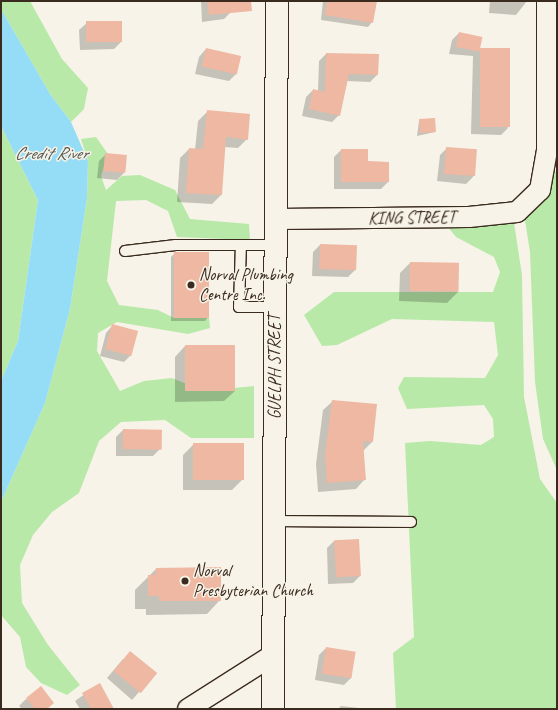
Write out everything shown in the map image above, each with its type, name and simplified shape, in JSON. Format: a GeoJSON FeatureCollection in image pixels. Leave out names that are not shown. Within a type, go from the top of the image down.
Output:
{"type":"FeatureCollection","features":[{"type":"Feature","properties":{"kind":"main road","name":"GUELPH STREET"},"geometry":{"type":"LineString","coordinates":[[272,709],[277,1]]}},
{"type":"Feature","properties":{"kind":"street","name":"KING STREET"},"geometry":{"type":"LineString","coordinates":[[276,219],[469,217],[517,212],[540,190],[546,151],[547,1]]}},
{"type":"Feature","properties":{"kind":"street"},"geometry":{"type":"LineString","coordinates":[[188,709],[273,655]]}},
{"type":"Feature","properties":{"kind":"lane"},"geometry":{"type":"LineString","coordinates":[[125,251],[176,245],[275,245]]}},
{"type":"Feature","properties":{"kind":"lane"},"geometry":{"type":"LineString","coordinates":[[240,245],[239,307],[275,307]]}},
{"type":"Feature","properties":{"kind":"lane"},"geometry":{"type":"LineString","coordinates":[[274,521],[411,522]]}},
{"type":"Feature","properties":{"kind":"green space"},"geometry":{"type":"Polygon","coordinates":[[[1,1],[30,1],[62,59],[88,88],[84,109],[71,122],[50,94],[1,9],[1,1]]]}},
{"type":"Feature","properties":{"kind":"green space"},"geometry":{"type":"Polygon","coordinates":[[[1,126],[38,200],[18,341],[1,381],[1,126]]]}},
{"type":"Feature","properties":{"kind":"green space"},"geometry":{"type":"Polygon","coordinates":[[[96,137],[108,154],[101,176],[106,190],[122,176],[140,175],[175,190],[190,219],[249,224],[250,240],[177,237],[168,211],[146,200],[116,201],[107,281],[119,305],[158,310],[174,318],[209,318],[210,328],[188,334],[117,322],[98,333],[97,351],[120,391],[144,381],[172,378],[204,391],[254,386],[254,438],[191,438],[165,420],[121,422],[99,441],[79,493],[52,512],[33,535],[20,565],[22,603],[48,645],[80,685],[67,695],[41,683],[26,667],[20,637],[1,615],[1,502],[45,403],[70,309],[87,198],[88,161],[81,139],[96,137]]]}},
{"type":"Feature","properties":{"kind":"green space"},"geometry":{"type":"Polygon","coordinates":[[[549,172],[557,172],[557,470],[543,439],[535,382],[530,252],[524,214],[549,172]]]}},
{"type":"Feature","properties":{"kind":"green space"},"geometry":{"type":"Polygon","coordinates":[[[513,216],[522,275],[524,397],[540,479],[557,503],[557,709],[396,709],[393,653],[414,637],[405,443],[430,441],[481,445],[494,437],[493,419],[484,405],[407,409],[398,388],[404,377],[485,378],[498,355],[494,322],[392,319],[337,345],[322,346],[304,315],[334,292],[493,292],[500,272],[494,257],[456,237],[447,226],[513,216]]]}},
{"type":"Feature","properties":{"kind":"water","name":"Credit River"},"geometry":{"type":"Polygon","coordinates":[[[1,9],[50,94],[71,122],[88,161],[87,198],[70,309],[45,403],[1,502],[1,381],[18,341],[38,200],[1,126],[1,9]]]}},
{"type":"Feature","properties":{"kind":"building"},"geometry":{"type":"Polygon","coordinates":[[[207,1],[251,1],[252,11],[209,15],[207,1]]]}},
{"type":"Feature","properties":{"kind":"building"},"geometry":{"type":"Polygon","coordinates":[[[327,1],[377,1],[373,23],[325,15],[327,1]]]}},
{"type":"Feature","properties":{"kind":"building"},"geometry":{"type":"Polygon","coordinates":[[[86,21],[122,21],[122,42],[86,42],[86,21]]]}},
{"type":"Feature","properties":{"kind":"building"},"geometry":{"type":"Polygon","coordinates":[[[459,32],[482,37],[479,52],[456,47],[459,32]]]}},
{"type":"Feature","properties":{"kind":"building"},"geometry":{"type":"Polygon","coordinates":[[[206,48],[241,56],[237,75],[202,67],[206,48]]]}},
{"type":"Feature","properties":{"kind":"building"},"geometry":{"type":"Polygon","coordinates":[[[480,48],[510,48],[510,127],[480,127],[480,48]]]}},
{"type":"Feature","properties":{"kind":"building"},"geometry":{"type":"Polygon","coordinates":[[[326,53],[379,54],[378,75],[349,74],[340,116],[309,109],[313,89],[325,92],[326,53]]]}},
{"type":"Feature","properties":{"kind":"building"},"geometry":{"type":"Polygon","coordinates":[[[207,110],[250,114],[248,140],[226,137],[222,195],[186,193],[189,148],[203,149],[207,110]]]}},
{"type":"Feature","properties":{"kind":"building"},"geometry":{"type":"Polygon","coordinates":[[[435,118],[436,132],[420,133],[419,119],[435,118]]]}},
{"type":"Feature","properties":{"kind":"building"},"geometry":{"type":"Polygon","coordinates":[[[446,147],[477,149],[475,176],[444,174],[446,147]]]}},
{"type":"Feature","properties":{"kind":"building"},"geometry":{"type":"Polygon","coordinates":[[[341,149],[368,149],[368,161],[389,162],[389,182],[341,182],[341,149]]]}},
{"type":"Feature","properties":{"kind":"building"},"geometry":{"type":"Polygon","coordinates":[[[105,153],[127,155],[125,173],[103,171],[105,153]]]}},
{"type":"Feature","properties":{"kind":"building"},"geometry":{"type":"Polygon","coordinates":[[[320,244],[357,245],[356,270],[319,269],[320,244]]]}},
{"type":"Feature","properties":{"kind":"building","name":"Norval Plumbing Centre Inc."},"geometry":{"type":"Polygon","coordinates":[[[174,252],[209,252],[209,318],[174,318],[174,252]]]}},
{"type":"Feature","properties":{"kind":"building"},"geometry":{"type":"Polygon","coordinates":[[[410,262],[459,263],[458,292],[409,291],[410,262]]]}},
{"type":"Feature","properties":{"kind":"building"},"geometry":{"type":"Polygon","coordinates":[[[112,324],[138,331],[131,356],[105,349],[112,324]]]}},
{"type":"Feature","properties":{"kind":"building"},"geometry":{"type":"Polygon","coordinates":[[[185,345],[235,345],[235,391],[185,391],[185,345]]]}},
{"type":"Feature","properties":{"kind":"building"},"geometry":{"type":"Polygon","coordinates":[[[332,400],[377,404],[373,442],[363,441],[366,480],[327,483],[325,455],[332,400]]]}},
{"type":"Feature","properties":{"kind":"building"},"geometry":{"type":"Polygon","coordinates":[[[123,429],[162,430],[162,450],[123,449],[123,429]]]}},
{"type":"Feature","properties":{"kind":"building"},"geometry":{"type":"Polygon","coordinates":[[[193,443],[244,443],[244,480],[193,480],[193,443]]]}},
{"type":"Feature","properties":{"kind":"building"},"geometry":{"type":"Polygon","coordinates":[[[359,539],[361,576],[336,577],[334,540],[359,539]]]}},
{"type":"Feature","properties":{"kind":"building","name":"Norval Presbyterian Church"},"geometry":{"type":"Polygon","coordinates":[[[221,567],[221,601],[159,601],[159,596],[148,596],[148,575],[155,575],[156,568],[221,567]]]}},
{"type":"Feature","properties":{"kind":"building"},"geometry":{"type":"Polygon","coordinates":[[[326,647],[356,652],[351,678],[322,674],[326,647]]]}},
{"type":"Feature","properties":{"kind":"building"},"geometry":{"type":"Polygon","coordinates":[[[130,651],[157,673],[141,693],[114,671],[130,651]]]}},
{"type":"Feature","properties":{"kind":"building"},"geometry":{"type":"Polygon","coordinates":[[[100,683],[114,709],[91,709],[82,693],[100,683]]]}},
{"type":"Feature","properties":{"kind":"building"},"geometry":{"type":"Polygon","coordinates":[[[41,686],[54,703],[47,709],[35,709],[26,698],[41,686]]]}},
{"type":"Feature","properties":{"kind":"place","name":"Norval Plumbing Centre Inc."},"geometry":{"type":"Point","coordinates":[191,285]}},
{"type":"Feature","properties":{"kind":"place","name":"Norval Presbyterian Church"},"geometry":{"type":"Point","coordinates":[185,581]}}]}
